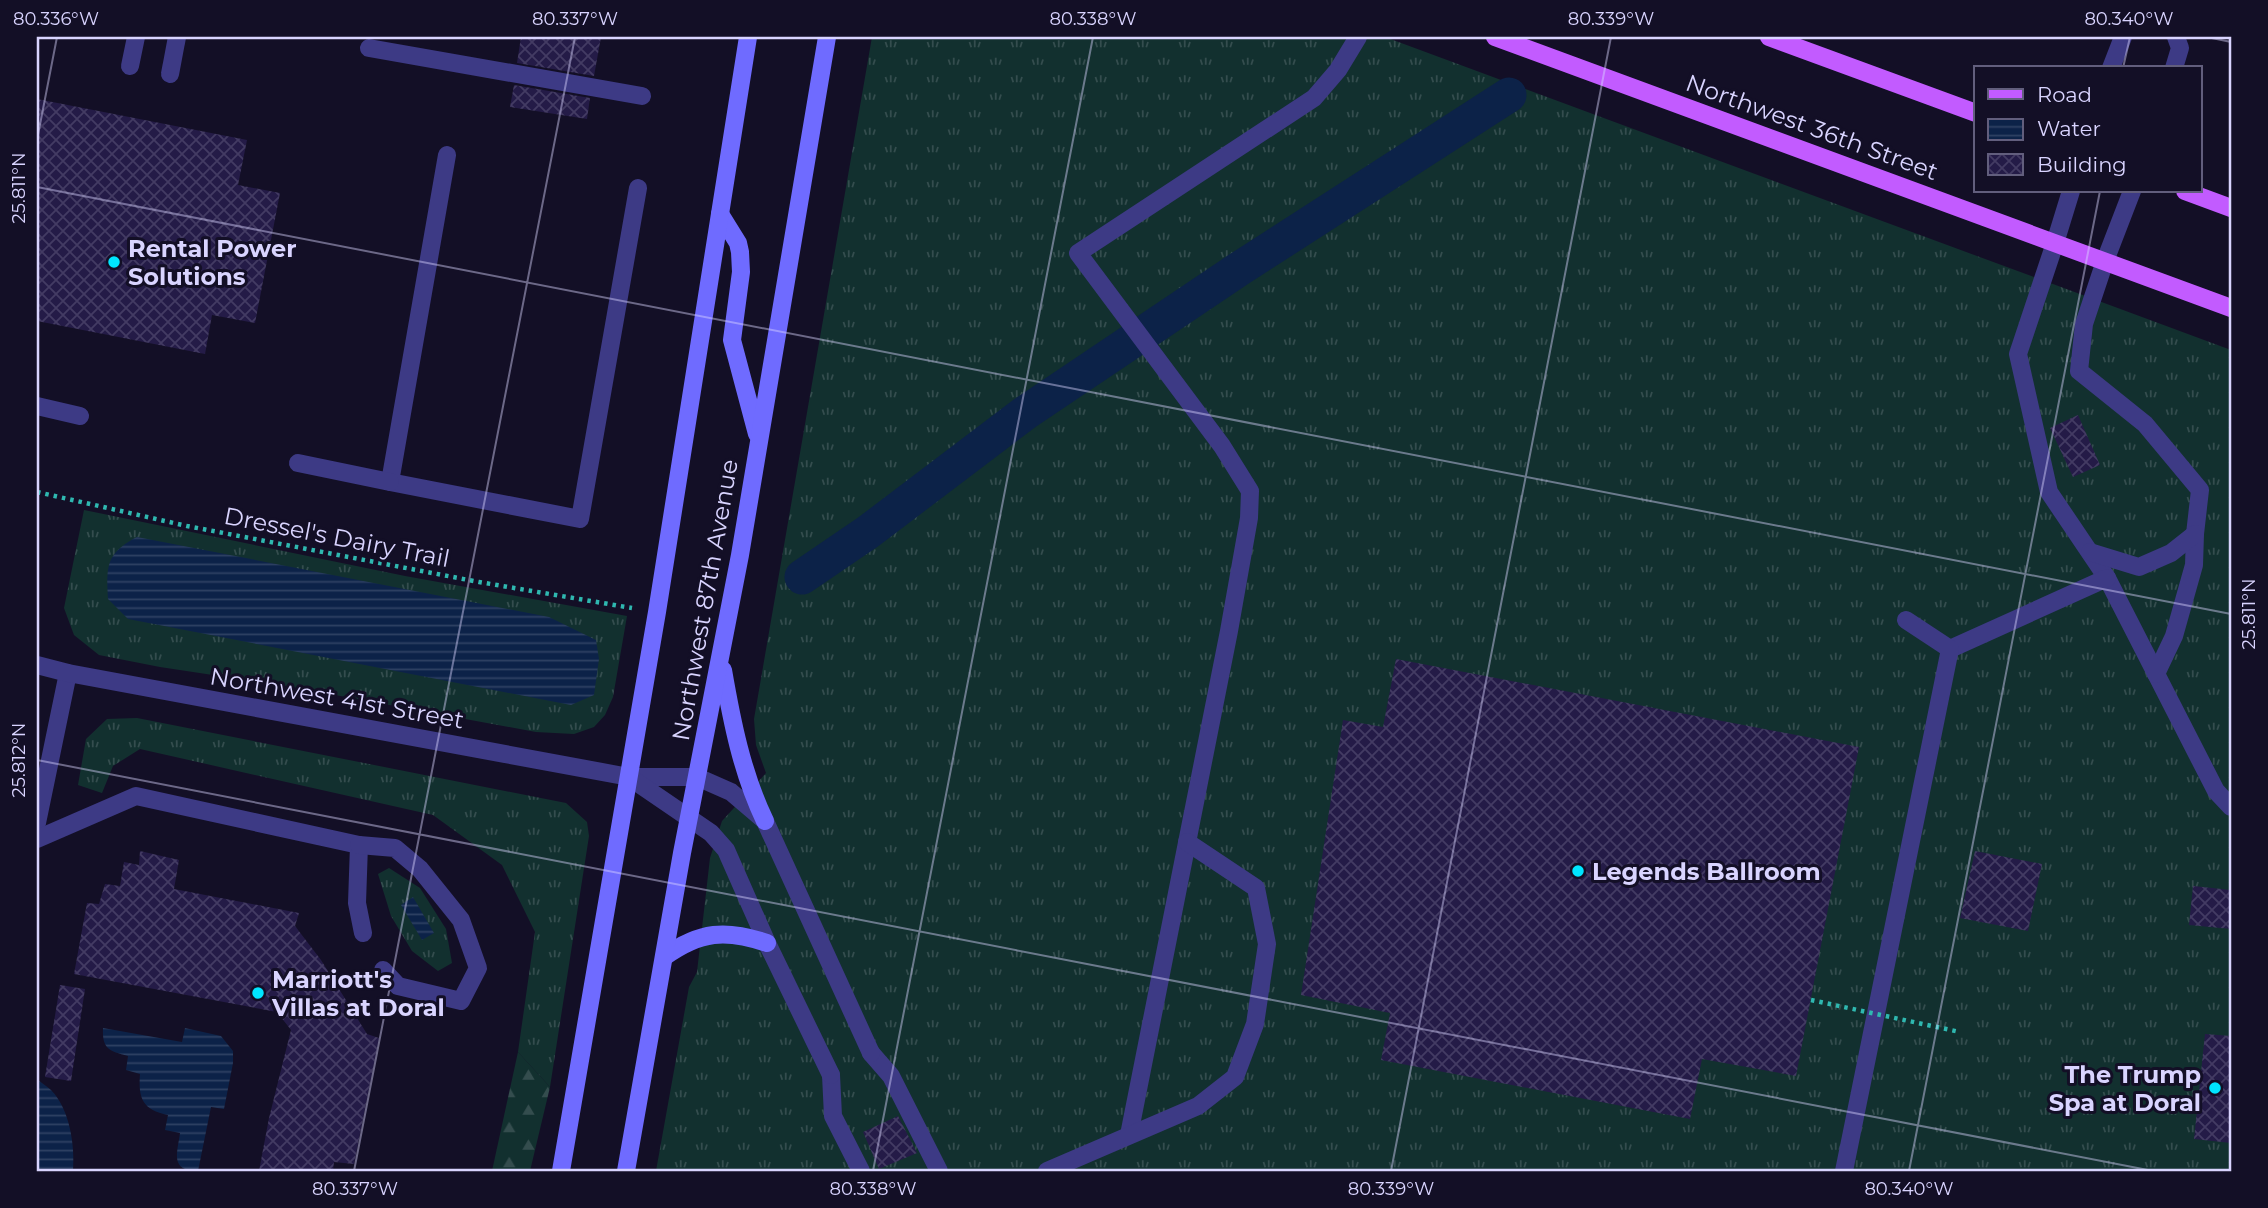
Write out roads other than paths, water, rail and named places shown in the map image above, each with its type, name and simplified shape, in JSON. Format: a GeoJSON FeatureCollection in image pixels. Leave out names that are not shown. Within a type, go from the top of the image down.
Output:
{"type":"FeatureCollection","features":[{"type":"Feature","properties":{"kind":"main road","name":"Northwest 87th Avenue"},"geometry":{"type":"LineString","coordinates":[[561,1171],[629,776],[748,37]]}},
{"type":"Feature","properties":{"kind":"main road","name":"Northwest 87th Avenue"},"geometry":{"type":"LineString","coordinates":[[626,1171],[689,817],[721,659],[827,37]]}},
{"type":"Feature","properties":{"kind":"main road","name":"Northwest 36th Street"},"geometry":{"type":"LineString","coordinates":[[1495,37],[2231,308]]}},
{"type":"Feature","properties":{"kind":"main road"},"geometry":{"type":"LineString","coordinates":[[1769,37],[1974,112]]}},
{"type":"Feature","properties":{"kind":"main road"},"geometry":{"type":"LineString","coordinates":[[2188,192],[2231,208]]}},
{"type":"Feature","properties":{"kind":"main road"},"geometry":{"type":"LineString","coordinates":[[720,214],[738,243],[740,252],[741,272],[732,340],[759,441]]}},
{"type":"Feature","properties":{"kind":"main road"},"geometry":{"type":"LineString","coordinates":[[721,659],[731,718],[746,777],[765,821]]}},
{"type":"Feature","properties":{"kind":"main road"},"geometry":{"type":"LineString","coordinates":[[664,957],[694,939],[718,934],[744,935],[767,943]]}},
{"type":"Feature","properties":{"kind":"street"},"geometry":{"type":"LineString","coordinates":[[130,66],[136,37]]}},
{"type":"Feature","properties":{"kind":"street"},"geometry":{"type":"LineString","coordinates":[[170,74],[177,37]]}},
{"type":"Feature","properties":{"kind":"street"},"geometry":{"type":"LineString","coordinates":[[1129,1135],[1249,518],[1250,491],[1223,446],[1078,253],[1314,98],[1333,77],[1358,37]]}},
{"type":"Feature","properties":{"kind":"street"},"geometry":{"type":"LineString","coordinates":[[2112,66],[2123,37]]}},
{"type":"Feature","properties":{"kind":"street"},"geometry":{"type":"LineString","coordinates":[[2174,66],[2181,40]]}},
{"type":"Feature","properties":{"kind":"street"},"geometry":{"type":"LineString","coordinates":[[369,48],[642,96]]}},
{"type":"Feature","properties":{"kind":"street"},"geometry":{"type":"LineString","coordinates":[[390,482],[447,155]]}},
{"type":"Feature","properties":{"kind":"street"},"geometry":{"type":"LineString","coordinates":[[298,463],[580,519],[638,188]]}},
{"type":"Feature","properties":{"kind":"street"},"geometry":{"type":"LineString","coordinates":[[2071,192],[2018,354],[2049,492],[2107,578],[2216,792],[2231,807]]}},
{"type":"Feature","properties":{"kind":"street"},"geometry":{"type":"LineString","coordinates":[[2132,192],[2084,324],[2079,371],[2144,424],[2200,490],[2194,534],[2194,565],[2174,636],[2155,674]]}},
{"type":"Feature","properties":{"kind":"street"},"geometry":{"type":"LineString","coordinates":[[37,406],[80,416]]}},
{"type":"Feature","properties":{"kind":"street"},"geometry":{"type":"LineString","coordinates":[[2090,552],[2139,567],[2171,553],[2194,534]]}},
{"type":"Feature","properties":{"kind":"street"},"geometry":{"type":"LineString","coordinates":[[1950,649],[2107,578]]}},
{"type":"Feature","properties":{"kind":"street"},"geometry":{"type":"LineString","coordinates":[[1906,620],[1950,649]]}},
{"type":"Feature","properties":{"kind":"street"},"geometry":{"type":"LineString","coordinates":[[1844,1171],[1950,649]]}},
{"type":"Feature","properties":{"kind":"street","name":"Northwest 41st Street"},"geometry":{"type":"LineString","coordinates":[[37,665],[68,673],[629,776],[697,777],[731,792],[765,821],[871,1053],[891,1076],[939,1171]]}},
{"type":"Feature","properties":{"kind":"street"},"geometry":{"type":"LineString","coordinates":[[37,823],[68,673]]}},
{"type":"Feature","properties":{"kind":"street","name":"Northwest 41st Street"},"geometry":{"type":"LineString","coordinates":[[629,776],[710,832],[726,850],[767,943],[831,1075],[833,1116],[861,1171]]}},
{"type":"Feature","properties":{"kind":"street"},"geometry":{"type":"LineString","coordinates":[[37,839],[136,796],[359,845],[395,848],[420,869],[461,920],[478,968],[461,1001],[398,986],[383,970]]}},
{"type":"Feature","properties":{"kind":"street"},"geometry":{"type":"LineString","coordinates":[[1047,1171],[1198,1107],[1235,1077],[1255,1024],[1267,944],[1256,888],[1187,842]]}},
{"type":"Feature","properties":{"kind":"street"},"geometry":{"type":"LineString","coordinates":[[359,845],[357,903],[363,933]]}},
{"type":"Feature","properties":{"kind":"water"},"geometry":{"type":"Polygon","coordinates":[[[137,537],[549,617],[596,640],[599,659],[594,695],[571,705],[128,619],[108,599],[107,578],[114,555],[137,537]]]}},
{"type":"Feature","properties":{"kind":"water"},"geometry":{"type":"Polygon","coordinates":[[[413,897],[434,933],[422,940],[401,905],[413,897]]]}},
{"type":"Feature","properties":{"kind":"water"},"geometry":{"type":"Polygon","coordinates":[[[103,1028],[182,1042],[185,1028],[221,1036],[233,1051],[224,1109],[211,1107],[198,1171],[179,1165],[177,1154],[180,1133],[165,1130],[168,1115],[153,1110],[144,1102],[140,1090],[140,1074],[126,1070],[128,1056],[105,1045],[103,1028]]]}},
{"type":"Feature","properties":{"kind":"water"},"geometry":{"type":"Polygon","coordinates":[[[37,1079],[51,1090],[67,1117],[72,1139],[73,1171],[37,1171],[37,1079]]]}},
{"type":"Feature","properties":{"kind":"waterway"},"geometry":{"type":"LineString","coordinates":[[802,577],[868,532],[1025,413],[1239,269],[1509,95]]}},
{"type":"Feature","properties":{"kind":"place","name":"Rental Power Solutions"},"geometry":{"type":"Point","coordinates":[114,262]}},
{"type":"Feature","properties":{"kind":"place","name":"Legends Ballroom"},"geometry":{"type":"Point","coordinates":[1578,871]}},
{"type":"Feature","properties":{"kind":"place","name":"Marriott's Villas at Doral"},"geometry":{"type":"Point","coordinates":[258,993]}},
{"type":"Feature","properties":{"kind":"place","name":"The Trump Spa at Doral"},"geometry":{"type":"Point","coordinates":[2215,1088]}}]}
